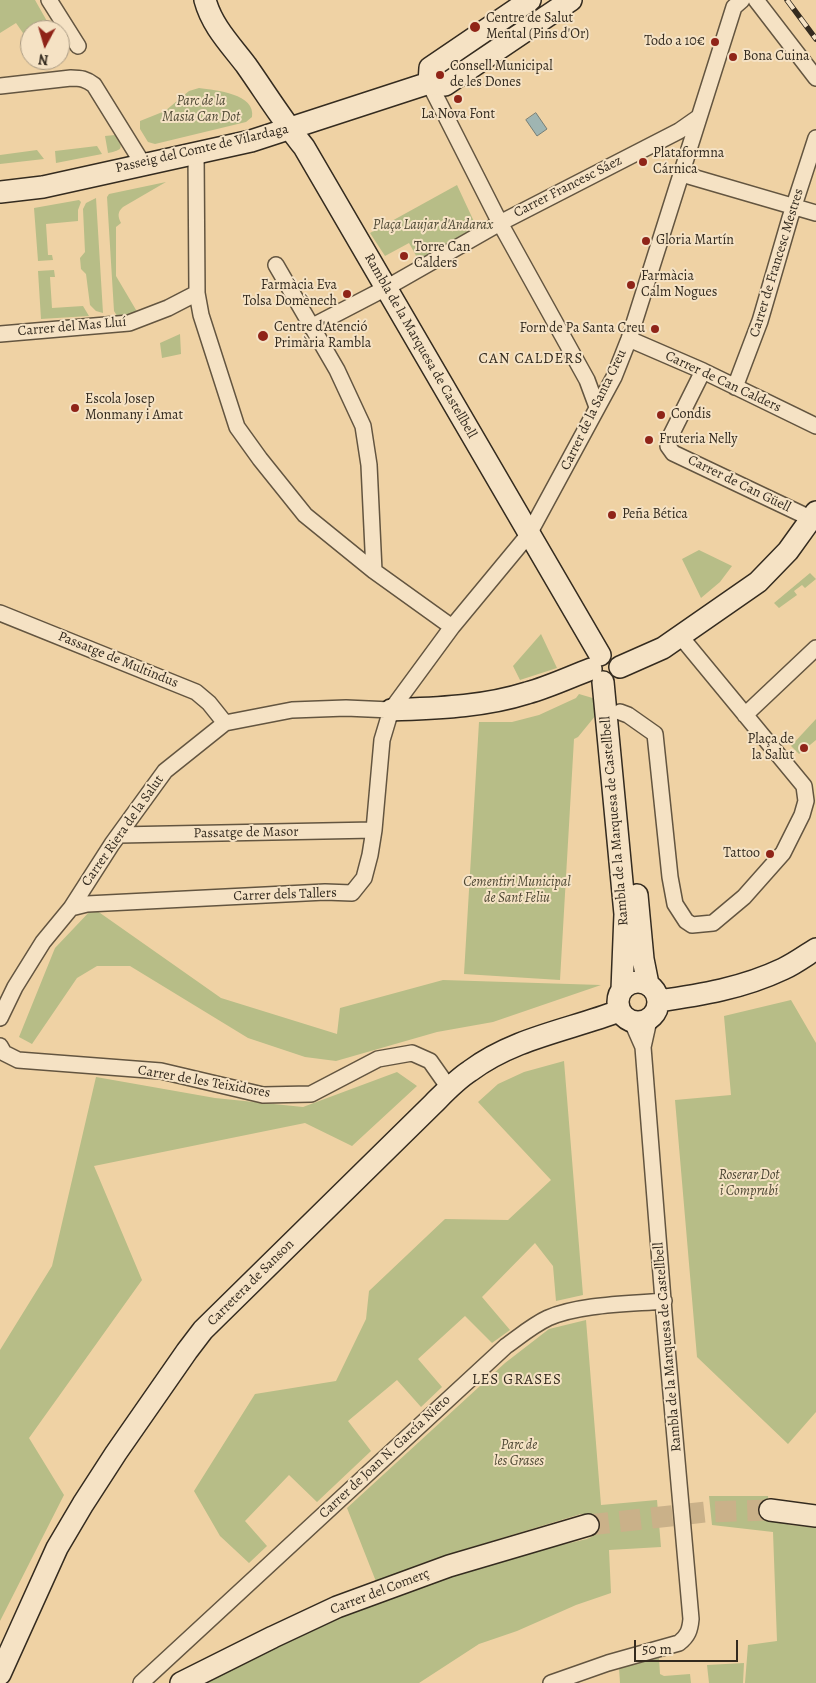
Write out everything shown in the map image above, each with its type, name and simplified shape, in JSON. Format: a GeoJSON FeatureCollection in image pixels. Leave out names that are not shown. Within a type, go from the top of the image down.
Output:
{"type":"FeatureCollection","features":[{"type":"Feature","properties":{"kind":"street"},"geometry":{"type":"LineString","coordinates":[[49,0],[78,46]]}},
{"type":"Feature","properties":{"kind":"street","name":"Rambla de la Marquesa de Castellbell"},"geometry":{"type":"LineString","coordinates":[[205,0],[209,13],[218,29],[304,147],[606,670],[620,712],[643,959],[653,992]]}},
{"type":"Feature","properties":{"kind":"street","name":"Rambla de la Marquesa de Castellbell"},"geometry":{"type":"LineString","coordinates":[[219,0],[228,25],[230,43]]}},
{"type":"Feature","properties":{"kind":"street"},"geometry":{"type":"LineString","coordinates":[[530,0],[430,68],[429,83],[500,222],[589,384],[598,407]]}},
{"type":"Feature","properties":{"kind":"street","name":"Passeig del Comte de Vilardaga"},"geometry":{"type":"LineString","coordinates":[[0,192],[43,187],[251,141],[429,83],[445,85],[572,0]]}},
{"type":"Feature","properties":{"kind":"street","name":"Carrer de la Santa Creu"},"geometry":{"type":"LineString","coordinates":[[396,703],[452,626],[529,534],[614,377],[629,339],[734,7],[742,0]]}},
{"type":"Feature","properties":{"kind":"street"},"geometry":{"type":"LineString","coordinates":[[756,0],[816,78]]}},
{"type":"Feature","properties":{"kind":"street"},"geometry":{"type":"LineString","coordinates":[[0,86],[71,78],[82,78],[89,81],[94,85],[143,164]]}},
{"type":"Feature","properties":{"kind":"street","name":"Carrer Francesc Sáez"},"geometry":{"type":"LineString","coordinates":[[312,327],[386,288],[500,222],[679,131],[699,117]]}},
{"type":"Feature","properties":{"kind":"street","name":"Carrer de Francesc Mestres"},"geometry":{"type":"LineString","coordinates":[[735,387],[760,321],[816,138]]}},
{"type":"Feature","properties":{"kind":"street"},"geometry":{"type":"LineString","coordinates":[[196,152],[197,294],[201,315],[237,427],[305,515],[374,571],[452,626]]}},
{"type":"Feature","properties":{"kind":"street"},"geometry":{"type":"LineString","coordinates":[[682,174],[816,213]]}},
{"type":"Feature","properties":{"kind":"street"},"geometry":{"type":"LineString","coordinates":[[276,265],[337,370],[363,426],[369,465],[374,571]]}},
{"type":"Feature","properties":{"kind":"street","name":"Carrer del Mas Lluí"},"geometry":{"type":"LineString","coordinates":[[0,334],[129,323],[168,308],[197,294]]}},
{"type":"Feature","properties":{"kind":"street","name":"Carrer de Can Calders"},"geometry":{"type":"LineString","coordinates":[[629,339],[703,371],[816,426]]}},
{"type":"Feature","properties":{"kind":"street","name":"Carrer de Can Güell"},"geometry":{"type":"LineString","coordinates":[[703,371],[666,447],[673,453],[814,516]]}},
{"type":"Feature","properties":{"kind":"street"},"geometry":{"type":"LineString","coordinates":[[589,384],[603,383],[614,377]]}},
{"type":"Feature","properties":{"kind":"street"},"geometry":{"type":"LineString","coordinates":[[396,703],[439,708],[473,705],[526,694],[606,670],[663,648],[758,582],[788,551],[814,516]]}},
{"type":"Feature","properties":{"kind":"street","name":"Passatge de Multindus"},"geometry":{"type":"LineString","coordinates":[[0,613],[196,692],[209,703],[224,723]]}},
{"type":"Feature","properties":{"kind":"street"},"geometry":{"type":"LineString","coordinates":[[681,637],[816,799]]}},
{"type":"Feature","properties":{"kind":"street"},"geometry":{"type":"LineString","coordinates":[[745,715],[816,648]]}},
{"type":"Feature","properties":{"kind":"street","name":"Rambla de la Marquesa de Castellbell"},"geometry":{"type":"LineString","coordinates":[[551,1683],[608,1663],[679,1643],[690,1630],[691,1619],[644,1048],[630,1011],[625,914],[606,670]]}},
{"type":"Feature","properties":{"kind":"street","name":"Carrer Riera de la Salut"},"geometry":{"type":"LineString","coordinates":[[0,1018],[15,987],[43,942],[71,908],[119,835],[165,771],[224,723],[292,710],[346,708],[396,703]]}},
{"type":"Feature","properties":{"kind":"street","name":"Carrer dels Tallers"},"geometry":{"type":"LineString","coordinates":[[87,904],[325,892],[352,893],[364,878],[374,830],[382,740],[396,703]]}},
{"type":"Feature","properties":{"kind":"street","name":"Rambla de la Marquesa de Castellbell"},"geometry":{"type":"LineString","coordinates":[[620,712],[628,715],[655,734],[670,877],[675,904],[686,921],[692,925],[713,923],[744,897],[783,853],[802,815],[806,802],[804,786]]}},
{"type":"Feature","properties":{"kind":"street","name":"Passatge de Masor"},"geometry":{"type":"LineString","coordinates":[[119,835],[374,830]]}},
{"type":"Feature","properties":{"kind":"street","name":"Carrer Riera de la Salut"},"geometry":{"type":"LineString","coordinates":[[71,908],[87,904]]}},
{"type":"Feature","properties":{"kind":"street"},"geometry":{"type":"LineString","coordinates":[[630,1011],[654,1015],[653,992],[693,996],[740,986],[783,969],[816,949]]}},
{"type":"Feature","properties":{"kind":"street","name":"Carretera de Sanson"},"geometry":{"type":"LineString","coordinates":[[0,1674],[70,1526],[116,1453],[203,1330],[449,1088],[469,1071],[517,1044],[550,1032],[630,1011],[628,985],[634,982],[653,992]]}},
{"type":"Feature","properties":{"kind":"street","name":"Carrer de les Teixidores"},"geometry":{"type":"LineString","coordinates":[[0,1046],[4,1053],[18,1060],[161,1071],[263,1095],[311,1094],[378,1059],[412,1053],[430,1061],[449,1088]]}},
{"type":"Feature","properties":{"kind":"street","name":"Carrer de Joan N. García Nieto"},"geometry":{"type":"LineString","coordinates":[[140,1683],[506,1346],[531,1327],[550,1317],[572,1311],[664,1301]]}},
{"type":"Feature","properties":{"kind":"street"},"geometry":{"type":"LineString","coordinates":[[770,1510],[816,1516]]}},
{"type":"Feature","properties":{"kind":"street","name":"Carrer del Comerç"},"geometry":{"type":"LineString","coordinates":[[181,1683],[273,1637],[337,1608],[449,1566],[588,1526]]}},
{"type":"Feature","properties":{"kind":"green space"},"geometry":{"type":"Polygon","coordinates":[[[0,0],[35,0],[46,20],[20,20],[20,29],[16,23],[0,33],[0,0]]]}},
{"type":"Feature","properties":{"kind":"green space","name":"Parc de la Masia Can Dot"},"geometry":{"type":"Polygon","coordinates":[[[199,88],[224,92],[241,98],[252,109],[252,117],[246,122],[155,144],[148,142],[140,129],[140,121],[165,111],[189,91],[199,88]]]}},
{"type":"Feature","properties":{"kind":"green space"},"geometry":{"type":"Polygon","coordinates":[[[115,135],[121,146],[117,151],[108,153],[105,136],[115,135]]]}},
{"type":"Feature","properties":{"kind":"green space"},"geometry":{"type":"Polygon","coordinates":[[[97,146],[102,154],[56,163],[55,151],[97,146]]]}},
{"type":"Feature","properties":{"kind":"green space"},"geometry":{"type":"Polygon","coordinates":[[[37,150],[44,159],[0,164],[0,155],[37,150]]]}},
{"type":"Feature","properties":{"kind":"green space"},"geometry":{"type":"Polygon","coordinates":[[[166,182],[123,207],[119,213],[121,223],[116,227],[116,276],[139,315],[117,316],[114,311],[107,197],[109,194],[166,182]]]}},
{"type":"Feature","properties":{"kind":"green space","name":"Plaça Laujar d'Andarax"},"geometry":{"type":"Polygon","coordinates":[[[457,185],[477,228],[419,261],[409,243],[385,256],[370,233],[457,185]]]}},
{"type":"Feature","properties":{"kind":"green space"},"geometry":{"type":"Polygon","coordinates":[[[96,198],[103,313],[96,311],[90,305],[86,274],[81,269],[80,258],[85,252],[83,209],[86,203],[96,198]]]}},
{"type":"Feature","properties":{"kind":"green space"},"geometry":{"type":"Polygon","coordinates":[[[79,200],[81,202],[78,210],[78,221],[46,224],[48,255],[52,255],[53,260],[38,261],[34,208],[79,200]]]}},
{"type":"Feature","properties":{"kind":"green space"},"geometry":{"type":"Polygon","coordinates":[[[54,270],[55,277],[50,277],[52,308],[83,306],[89,316],[41,319],[38,271],[54,270]]]}},
{"type":"Feature","properties":{"kind":"green space"},"geometry":{"type":"Polygon","coordinates":[[[180,334],[181,354],[162,358],[160,343],[180,334]]]}},
{"type":"Feature","properties":{"kind":"green space"},"geometry":{"type":"Polygon","coordinates":[[[699,550],[732,566],[720,582],[701,598],[682,559],[699,550]]]}},
{"type":"Feature","properties":{"kind":"green space"},"geometry":{"type":"Polygon","coordinates":[[[810,573],[816,579],[805,588],[802,585],[794,591],[797,595],[779,608],[774,603],[810,573]]]}},
{"type":"Feature","properties":{"kind":"green space"},"geometry":{"type":"Polygon","coordinates":[[[541,634],[557,668],[520,680],[513,666],[541,634]]]}},
{"type":"Feature","properties":{"kind":"green space","name":"Cementiri Municipal de Sant Feliu"},"geometry":{"type":"Polygon","coordinates":[[[579,694],[596,699],[596,715],[578,737],[574,739],[560,980],[464,974],[479,722],[512,722],[539,715],[576,698],[579,694]]]}},
{"type":"Feature","properties":{"kind":"green space"},"geometry":{"type":"Polygon","coordinates":[[[816,719],[816,740],[799,754],[791,746],[816,719]]]}},
{"type":"Feature","properties":{"kind":"green space"},"geometry":{"type":"Polygon","coordinates":[[[93,908],[221,998],[337,1034],[340,1008],[443,980],[601,985],[493,1022],[437,1032],[336,1061],[305,1057],[248,1038],[130,966],[97,966],[77,978],[32,1044],[19,1037],[55,948],[93,908]]]}},
{"type":"Feature","properties":{"kind":"green space","name":"Roserar Dot i Comprubí"},"geometry":{"type":"Polygon","coordinates":[[[791,1000],[816,1043],[816,1412],[788,1444],[697,1357],[675,1100],[731,1095],[724,1016],[791,1000]]]}},
{"type":"Feature","properties":{"kind":"green space"},"geometry":{"type":"Polygon","coordinates":[[[564,1061],[583,1295],[556,1301],[553,1266],[535,1243],[482,1297],[510,1330],[492,1343],[465,1316],[418,1359],[442,1387],[421,1407],[397,1380],[348,1421],[371,1451],[317,1502],[289,1475],[245,1521],[267,1546],[249,1563],[220,1536],[194,1491],[255,1394],[336,1381],[366,1319],[369,1291],[445,1219],[508,1220],[551,1180],[478,1102],[498,1084],[524,1072],[564,1061]]]}},
{"type":"Feature","properties":{"kind":"green space"},"geometry":{"type":"Polygon","coordinates":[[[397,1072],[417,1086],[352,1146],[305,1123],[94,1166],[142,1280],[29,1438],[64,1495],[0,1621],[0,1350],[52,1266],[96,1077],[215,1098],[303,1107],[397,1072]]]}},
{"type":"Feature","properties":{"kind":"green space","name":"Parc de les Grases"},"geometry":{"type":"Polygon","coordinates":[[[586,1320],[601,1505],[657,1500],[661,1547],[609,1550],[611,1593],[576,1605],[517,1631],[479,1644],[419,1683],[199,1683],[346,1614],[500,1559],[587,1539],[595,1535],[596,1524],[593,1514],[581,1514],[420,1564],[377,1584],[347,1508],[505,1363],[549,1329],[586,1320]]]}},
{"type":"Feature","properties":{"kind":"green space"},"geometry":{"type":"Polygon","coordinates":[[[709,1496],[768,1496],[770,1517],[790,1525],[816,1528],[816,1683],[745,1683],[748,1645],[777,1641],[773,1532],[712,1525],[709,1496]]]}},
{"type":"Feature","properties":{"kind":"green space"},"geometry":{"type":"Polygon","coordinates":[[[659,1658],[660,1674],[664,1676],[690,1674],[691,1683],[620,1683],[619,1668],[659,1658]]]}},
{"type":"Feature","properties":{"kind":"green space"},"geometry":{"type":"Polygon","coordinates":[[[744,1663],[743,1683],[709,1683],[707,1665],[744,1663]]]}},
{"type":"Feature","properties":{"kind":"water"},"geometry":{"type":"Polygon","coordinates":[[[536,113],[547,129],[537,136],[526,120],[536,113]]]}},
{"type":"Feature","properties":{"kind":"tunnel"},"geometry":{"type":"LineString","coordinates":[[588,1525],[706,1512],[770,1510]]}},
{"type":"Feature","properties":{"kind":"railway"},"geometry":{"type":"LineString","coordinates":[[787,0],[816,39]]}},
{"type":"Feature","properties":{"kind":"place","name":"Centre de Salut Mental (Pins d'Or)"},"geometry":{"type":"Point","coordinates":[475,27]}},
{"type":"Feature","properties":{"kind":"place","name":"Todo a 10€"},"geometry":{"type":"Point","coordinates":[715,42]}},
{"type":"Feature","properties":{"kind":"place","name":"Bona Cuina"},"geometry":{"type":"Point","coordinates":[733,57]}},
{"type":"Feature","properties":{"kind":"place","name":"Consell Municipal de les Dones"},"geometry":{"type":"Point","coordinates":[440,75]}},
{"type":"Feature","properties":{"kind":"place","name":"La Nova Font"},"geometry":{"type":"Point","coordinates":[458,99]}},
{"type":"Feature","properties":{"kind":"place","name":"Plataformna Cárnica"},"geometry":{"type":"Point","coordinates":[643,162]}},
{"type":"Feature","properties":{"kind":"place","name":"Gloria Martín"},"geometry":{"type":"Point","coordinates":[646,241]}},
{"type":"Feature","properties":{"kind":"place","name":"Torre Can Calders"},"geometry":{"type":"Point","coordinates":[404,256]}},
{"type":"Feature","properties":{"kind":"place","name":"Farmàcia Calm Nogues"},"geometry":{"type":"Point","coordinates":[631,285]}},
{"type":"Feature","properties":{"kind":"place","name":"Farmàcia Eva Tolsa Domènech"},"geometry":{"type":"Point","coordinates":[347,294]}},
{"type":"Feature","properties":{"kind":"place","name":"Forn de Pa Santa Creu"},"geometry":{"type":"Point","coordinates":[655,329]}},
{"type":"Feature","properties":{"kind":"place","name":"Centre d'Atenció Primària Rambla"},"geometry":{"type":"Point","coordinates":[263,336]}},
{"type":"Feature","properties":{"kind":"place","name":"Escola Josep Monmany i Amat"},"geometry":{"type":"Point","coordinates":[75,408]}},
{"type":"Feature","properties":{"kind":"place","name":"Condis"},"geometry":{"type":"Point","coordinates":[661,415]}},
{"type":"Feature","properties":{"kind":"place","name":"Fruteria Nelly"},"geometry":{"type":"Point","coordinates":[649,440]}},
{"type":"Feature","properties":{"kind":"place","name":"Peña Bética"},"geometry":{"type":"Point","coordinates":[612,515]}},
{"type":"Feature","properties":{"kind":"place","name":"Plaça de la Salut"},"geometry":{"type":"Point","coordinates":[804,748]}},
{"type":"Feature","properties":{"kind":"place","name":"Tattoo"},"geometry":{"type":"Point","coordinates":[770,854]}},
{"type":"Feature","properties":{"kind":"district","name":"CAN CALDERS"},"geometry":{"type":"Point","coordinates":[531,359]}},
{"type":"Feature","properties":{"kind":"district","name":"LES GRASES"},"geometry":{"type":"Point","coordinates":[517,1380]}}]}
